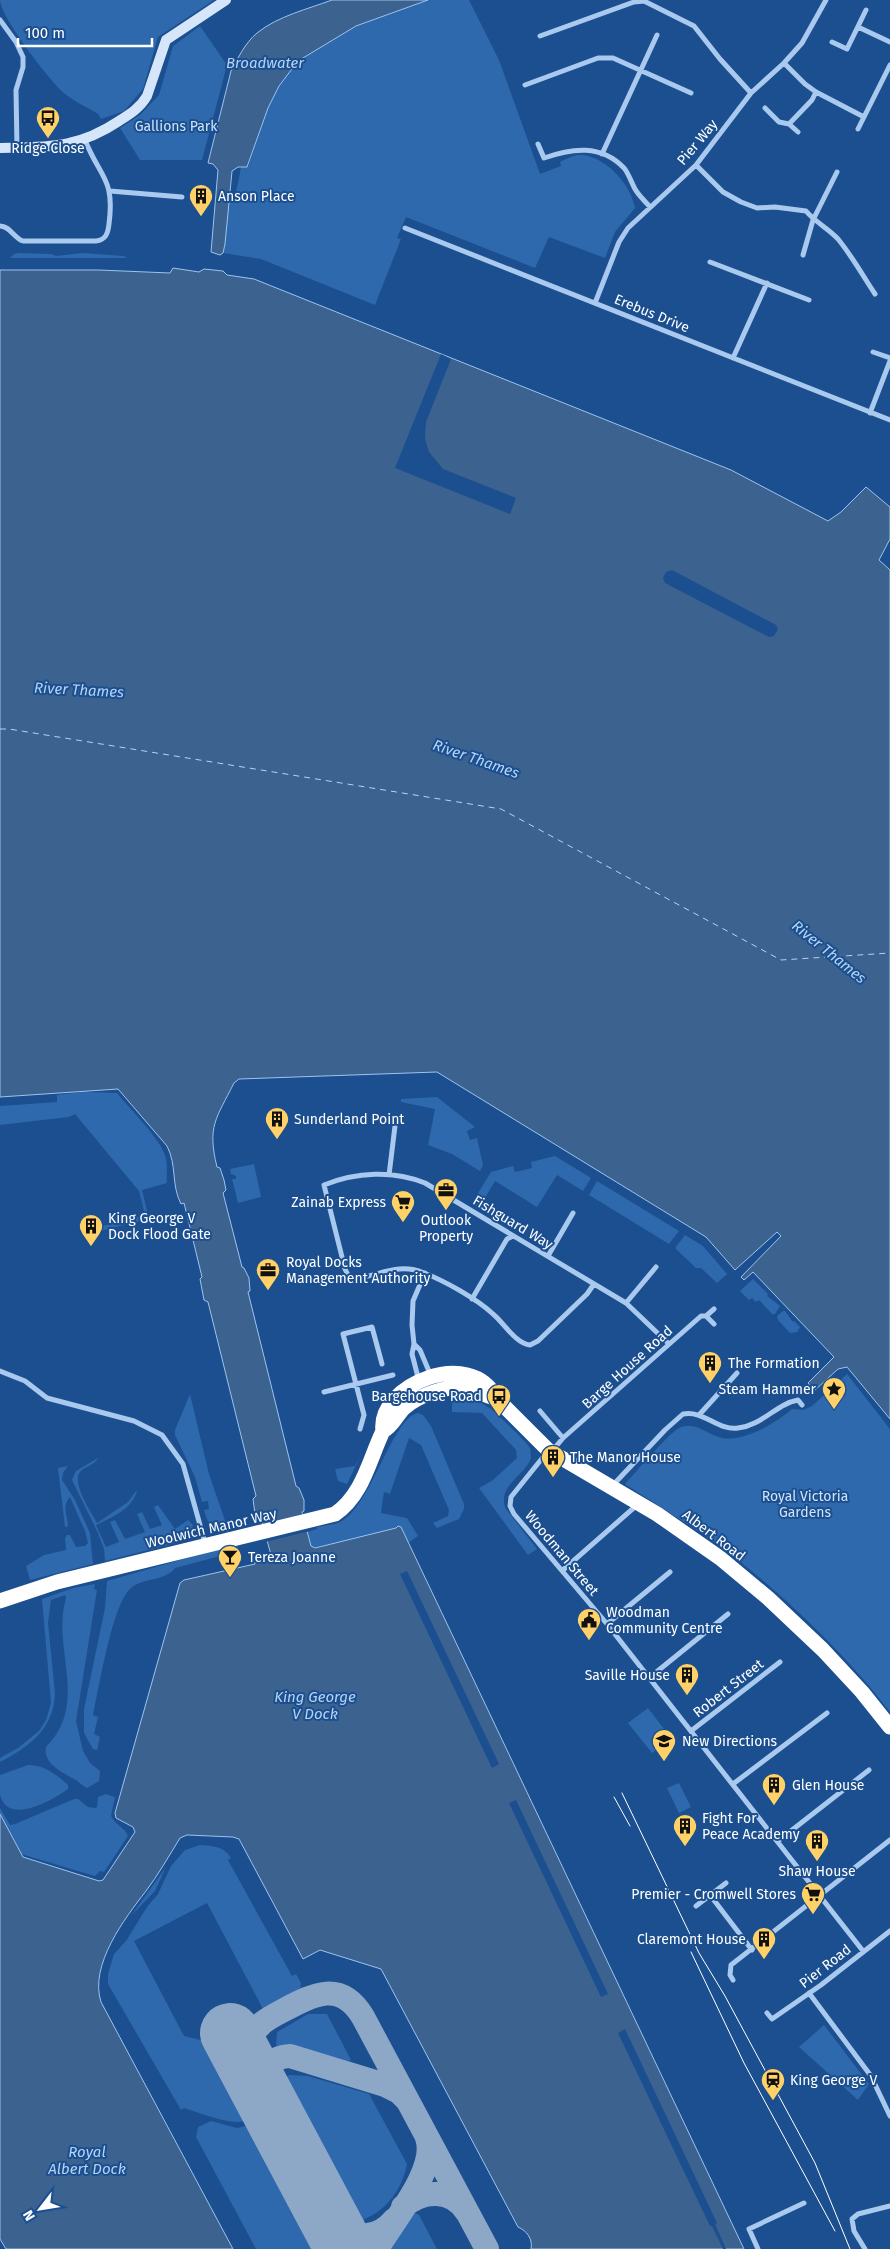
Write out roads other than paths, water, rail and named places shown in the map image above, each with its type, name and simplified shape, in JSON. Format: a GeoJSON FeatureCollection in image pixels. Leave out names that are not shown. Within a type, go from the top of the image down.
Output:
{"type":"FeatureCollection","features":[{"type":"Feature","properties":{"kind":"highway"},"geometry":{"type":"LineString","coordinates":[[425,1378],[450,1372],[469,1375],[491,1387],[496,1398]]}},
{"type":"Feature","properties":{"kind":"highway","name":"Woolwich Manor Way"},"geometry":{"type":"LineString","coordinates":[[0,1601],[39,1587],[335,1514],[352,1499],[383,1431],[382,1421],[390,1407],[406,1390],[425,1378]]}},
{"type":"Feature","properties":{"kind":"highway","name":"Woolwich Manor Way"},"geometry":{"type":"LineString","coordinates":[[383,1431],[390,1427],[404,1408],[431,1394],[464,1388],[496,1398]]}},
{"type":"Feature","properties":{"kind":"highway","name":"Albert Road"},"geometry":{"type":"LineString","coordinates":[[496,1398],[550,1451],[638,1503],[707,1548],[768,1598],[823,1650],[862,1692],[890,1727]]}},
{"type":"Feature","properties":{"kind":"street"},"geometry":{"type":"LineString","coordinates":[[0,148],[54,147],[85,140],[112,126],[142,104],[166,40],[226,0]]}},
{"type":"Feature","properties":{"kind":"street","name":"Pier Way"},"geometry":{"type":"LineString","coordinates":[[595,303],[623,234],[650,206],[696,165],[752,93],[784,63],[805,38],[826,0]]}},
{"type":"Feature","properties":{"kind":"street"},"geometry":{"type":"LineString","coordinates":[[540,36],[634,2],[644,2],[694,26],[720,60],[752,93]]}},
{"type":"Feature","properties":{"kind":"street"},"geometry":{"type":"LineString","coordinates":[[832,42],[847,49],[866,10]]}},
{"type":"Feature","properties":{"kind":"street"},"geometry":{"type":"LineString","coordinates":[[0,20],[16,42],[23,57],[23,67],[16,90],[17,148]]}},
{"type":"Feature","properties":{"kind":"street"},"geometry":{"type":"LineString","coordinates":[[858,26],[890,42]]}},
{"type":"Feature","properties":{"kind":"street"},"geometry":{"type":"LineString","coordinates":[[602,154],[657,35]]}},
{"type":"Feature","properties":{"kind":"street"},"geometry":{"type":"LineString","coordinates":[[524,85],[598,58],[613,58],[691,92]]}},
{"type":"Feature","properties":{"kind":"street"},"geometry":{"type":"LineString","coordinates":[[784,63],[816,92],[864,117]]}},
{"type":"Feature","properties":{"kind":"street"},"geometry":{"type":"LineString","coordinates":[[858,129],[890,65]]}},
{"type":"Feature","properties":{"kind":"street"},"geometry":{"type":"LineString","coordinates":[[789,124],[812,100],[816,92]]}},
{"type":"Feature","properties":{"kind":"street"},"geometry":{"type":"LineString","coordinates":[[765,108],[779,122],[789,124],[798,132]]}},
{"type":"Feature","properties":{"kind":"street"},"geometry":{"type":"LineString","coordinates":[[0,226],[9,229],[17,238],[23,241],[100,240],[108,230],[110,192],[105,176],[85,140]]}},
{"type":"Feature","properties":{"kind":"street"},"geometry":{"type":"LineString","coordinates":[[538,144],[544,158],[580,148],[602,154],[625,170],[640,197],[650,206]]}},
{"type":"Feature","properties":{"kind":"street"},"geometry":{"type":"LineString","coordinates":[[696,165],[722,192],[741,202],[757,208],[782,208],[806,211],[814,220],[838,239],[875,294]]}},
{"type":"Feature","properties":{"kind":"street"},"geometry":{"type":"LineString","coordinates":[[803,255],[814,220],[837,172]]}},
{"type":"Feature","properties":{"kind":"street"},"geometry":{"type":"LineString","coordinates":[[110,192],[182,197]]}},
{"type":"Feature","properties":{"kind":"street","name":"Erebus Drive"},"geometry":{"type":"LineString","coordinates":[[405,228],[890,420]]}},
{"type":"Feature","properties":{"kind":"street"},"geometry":{"type":"LineString","coordinates":[[710,262],[809,300]]}},
{"type":"Feature","properties":{"kind":"street"},"geometry":{"type":"LineString","coordinates":[[733,358],[767,283]]}},
{"type":"Feature","properties":{"kind":"street"},"geometry":{"type":"LineString","coordinates":[[870,412],[890,360],[873,352]]}},
{"type":"Feature","properties":{"kind":"street"},"geometry":{"type":"LineString","coordinates":[[390,1175],[395,1126]]}},
{"type":"Feature","properties":{"kind":"street","name":"Fishguard Way"},"geometry":{"type":"LineString","coordinates":[[594,1284],[587,1294],[538,1341],[530,1346],[522,1344],[492,1312],[425,1273],[407,1269],[392,1269],[349,1278],[345,1270],[321,1184],[359,1176],[390,1175],[410,1177],[425,1183],[626,1303],[669,1344]]}},
{"type":"Feature","properties":{"kind":"street"},"geometry":{"type":"LineString","coordinates":[[548,1256],[573,1213]]}},
{"type":"Feature","properties":{"kind":"street"},"geometry":{"type":"LineString","coordinates":[[472,1299],[507,1239],[513,1236]]}},
{"type":"Feature","properties":{"kind":"street"},"geometry":{"type":"LineString","coordinates":[[626,1303],[656,1267]]}},
{"type":"Feature","properties":{"kind":"street"},"geometry":{"type":"LineString","coordinates":[[425,1273],[414,1301],[412,1325],[414,1344],[412,1354],[431,1394]]}},
{"type":"Feature","properties":{"kind":"street","name":"Barge House Road"},"geometry":{"type":"LineString","coordinates":[[550,1451],[701,1316],[706,1316],[714,1309]]}},
{"type":"Feature","properties":{"kind":"street"},"geometry":{"type":"LineString","coordinates":[[706,1316],[714,1324]]}},
{"type":"Feature","properties":{"kind":"street"},"geometry":{"type":"LineString","coordinates":[[360,1429],[364,1415],[343,1334],[372,1327],[382,1364]]}},
{"type":"Feature","properties":{"kind":"street"},"geometry":{"type":"LineString","coordinates":[[414,1344],[420,1350],[425,1378],[431,1394]]}},
{"type":"Feature","properties":{"kind":"street"},"geometry":{"type":"LineString","coordinates":[[0,1372],[26,1381],[47,1398],[134,1421],[162,1435],[178,1454],[185,1470],[205,1545]]}},
{"type":"Feature","properties":{"kind":"street"},"geometry":{"type":"LineString","coordinates":[[699,1415],[738,1373]]}},
{"type":"Feature","properties":{"kind":"street"},"geometry":{"type":"LineString","coordinates":[[324,1392],[393,1375]]}},
{"type":"Feature","properties":{"kind":"street"},"geometry":{"type":"LineString","coordinates":[[611,1487],[676,1418],[686,1414],[699,1415],[720,1426],[738,1428],[751,1426],[768,1417],[790,1401],[798,1400],[802,1404]]}},
{"type":"Feature","properties":{"kind":"street"},"geometry":{"type":"LineString","coordinates":[[540,1411],[563,1438]]}},
{"type":"Feature","properties":{"kind":"street","name":"Woodman Street"},"geometry":{"type":"LineString","coordinates":[[550,1451],[511,1496],[509,1502],[514,1514],[607,1624],[863,1951]]}},
{"type":"Feature","properties":{"kind":"street"},"geometry":{"type":"LineString","coordinates":[[563,1570],[638,1503]]}},
{"type":"Feature","properties":{"kind":"street"},"geometry":{"type":"LineString","coordinates":[[607,1624],[670,1572]]}},
{"type":"Feature","properties":{"kind":"street"},"geometry":{"type":"LineString","coordinates":[[649,1678],[728,1614]]}},
{"type":"Feature","properties":{"kind":"street","name":"Robert Street"},"geometry":{"type":"LineString","coordinates":[[691,1731],[780,1662]]}},
{"type":"Feature","properties":{"kind":"street"},"geometry":{"type":"LineString","coordinates":[[733,1784],[827,1713]]}},
{"type":"Feature","properties":{"kind":"street"},"geometry":{"type":"LineString","coordinates":[[778,1841],[869,1770]]}},
{"type":"Feature","properties":{"kind":"street"},"geometry":{"type":"LineString","coordinates":[[733,1980],[730,1975],[731,1965],[890,1840]]}},
{"type":"Feature","properties":{"kind":"street"},"geometry":{"type":"LineString","coordinates":[[696,1906],[726,1883]]}},
{"type":"Feature","properties":{"kind":"street"},"geometry":{"type":"LineString","coordinates":[[710,1896],[752,1950]]}},
{"type":"Feature","properties":{"kind":"street","name":"Pier Road"},"geometry":{"type":"LineString","coordinates":[[767,2013],[772,2019],[890,1931]]}},
{"type":"Feature","properties":{"kind":"street"},"geometry":{"type":"LineString","coordinates":[[809,1993],[870,2076],[890,2116]]}},
{"type":"Feature","properties":{"kind":"street"},"geometry":{"type":"LineString","coordinates":[[758,2249],[749,2229],[804,2203]]}},
{"type":"Feature","properties":{"kind":"street"},"geometry":{"type":"LineString","coordinates":[[865,2249],[854,2231],[852,2220],[858,2214],[890,2206]]}},
{"type":"Feature","properties":{"kind":"water","name":"Broadwater"},"geometry":{"type":"Polygon","coordinates":[[[332,0],[428,0],[356,26],[298,61],[279,86],[268,108],[247,167],[238,167],[232,171],[223,253],[220,255],[211,252],[218,170],[213,164],[208,163],[231,71],[249,41],[265,27],[293,14],[332,0]]]}},
{"type":"Feature","properties":{"kind":"water"},"geometry":{"type":"Polygon","coordinates":[[[173,268],[199,272],[204,269],[223,271],[227,275],[254,279],[731,470],[828,521],[841,512],[866,487],[890,507],[890,539],[879,560],[890,570],[890,1419],[847,1367],[838,1369],[814,1391],[808,1383],[834,1357],[753,1272],[744,1280],[741,1277],[781,1236],[777,1232],[735,1270],[706,1237],[437,1072],[239,1079],[234,1083],[222,1106],[213,1132],[217,1167],[220,1168],[226,1190],[223,1193],[242,1267],[249,1278],[250,1291],[248,1292],[296,1486],[299,1488],[304,1500],[304,1511],[302,1512],[311,1546],[315,1548],[398,1526],[401,1527],[744,2249],[531,2249],[529,2236],[518,2227],[381,1969],[320,1950],[303,1959],[239,1839],[233,1837],[187,1835],[180,1838],[155,1878],[119,1928],[104,1958],[99,1988],[101,2002],[233,2249],[6,2249],[0,2239],[0,1814],[23,1857],[99,1881],[103,1880],[135,1832],[133,1827],[116,1818],[115,1813],[180,1583],[184,1580],[255,1564],[255,1562],[269,1558],[271,1555],[262,1522],[260,1522],[255,1514],[253,1499],[256,1496],[208,1302],[204,1300],[200,1279],[202,1277],[184,1203],[181,1204],[178,1197],[172,1160],[167,1146],[118,1089],[0,1097],[0,270],[99,270],[170,273],[173,268]]]}},
{"type":"Feature","properties":{"kind":"tram line"},"geometry":{"type":"LineString","coordinates":[[622,1793],[699,1953],[725,1996],[815,2163],[850,2249]]}},
{"type":"Feature","properties":{"kind":"tram line"},"geometry":{"type":"LineString","coordinates":[[614,1797],[630,1826]]}},
{"type":"Feature","properties":{"kind":"tram line"},"geometry":{"type":"LineString","coordinates":[[691,1952],[744,2063],[835,2231]]}},
{"type":"Feature","properties":{"kind":"place","name":"Ridge Close"},"geometry":{"type":"Point","coordinates":[48,139]}},
{"type":"Feature","properties":{"kind":"place","name":"Anson Place"},"geometry":{"type":"Point","coordinates":[201,217]}},
{"type":"Feature","properties":{"kind":"place","name":"Sunderland Point"},"geometry":{"type":"Point","coordinates":[277,1140]}},
{"type":"Feature","properties":{"kind":"place","name":"Outlook Property"},"geometry":{"type":"Point","coordinates":[446,1211]}},
{"type":"Feature","properties":{"kind":"place","name":"Zainab Express"},"geometry":{"type":"Point","coordinates":[403,1223]}},
{"type":"Feature","properties":{"kind":"place","name":"King George V Dock Flood Gate"},"geometry":{"type":"Point","coordinates":[91,1247]}},
{"type":"Feature","properties":{"kind":"place","name":"Royal Docks Management Authority"},"geometry":{"type":"Point","coordinates":[268,1291]}},
{"type":"Feature","properties":{"kind":"place","name":"The Formation"},"geometry":{"type":"Point","coordinates":[710,1384]}},
{"type":"Feature","properties":{"kind":"place","name":"Steam Hammer"},"geometry":{"type":"Point","coordinates":[834,1410]}},
{"type":"Feature","properties":{"kind":"place","name":"Bargehouse Road"},"geometry":{"type":"Point","coordinates":[499,1417]}},
{"type":"Feature","properties":{"kind":"place","name":"The Manor House"},"geometry":{"type":"Point","coordinates":[553,1478]}},
{"type":"Feature","properties":{"kind":"place","name":"Tereza Joanne"},"geometry":{"type":"Point","coordinates":[230,1578]}},
{"type":"Feature","properties":{"kind":"place","name":"Woodman Community Centre"},"geometry":{"type":"Point","coordinates":[589,1641]}},
{"type":"Feature","properties":{"kind":"place","name":"Saville House"},"geometry":{"type":"Point","coordinates":[687,1696]}},
{"type":"Feature","properties":{"kind":"place","name":"New Directions"},"geometry":{"type":"Point","coordinates":[664,1762]}},
{"type":"Feature","properties":{"kind":"place","name":"Glen House"},"geometry":{"type":"Point","coordinates":[774,1806]}},
{"type":"Feature","properties":{"kind":"place","name":"Fight For Peace Academy"},"geometry":{"type":"Point","coordinates":[685,1847]}},
{"type":"Feature","properties":{"kind":"place","name":"Shaw House"},"geometry":{"type":"Point","coordinates":[817,1862]}},
{"type":"Feature","properties":{"kind":"place","name":"Premier - Cromwell Stores"},"geometry":{"type":"Point","coordinates":[813,1915]}},
{"type":"Feature","properties":{"kind":"place","name":"Claremont House"},"geometry":{"type":"Point","coordinates":[764,1960]}},
{"type":"Feature","properties":{"kind":"place","name":"King George V"},"geometry":{"type":"Point","coordinates":[773,2101]}},
{"type":"Feature","properties":{"kind":"park label","name":"Gallions Park"},"geometry":{"type":"Point","coordinates":[176,126]}},
{"type":"Feature","properties":{"kind":"park label","name":"Royal Victoria Gardens"},"geometry":{"type":"Point","coordinates":[805,1504]}},
{"type":"Feature","properties":{"kind":"water label","name":"River Thames"},"geometry":{"type":"Point","coordinates":[79,690]}},
{"type":"Feature","properties":{"kind":"water label","name":"River Thames"},"geometry":{"type":"Point","coordinates":[476,759]}},
{"type":"Feature","properties":{"kind":"water label","name":"River Thames"},"geometry":{"type":"Point","coordinates":[829,952]}},
{"type":"Feature","properties":{"kind":"water label","name":"King George V Dock"},"geometry":{"type":"Point","coordinates":[315,1706]}},
{"type":"Feature","properties":{"kind":"water label","name":"Royal Albert Dock"},"geometry":{"type":"Point","coordinates":[87,2160]}}]}
